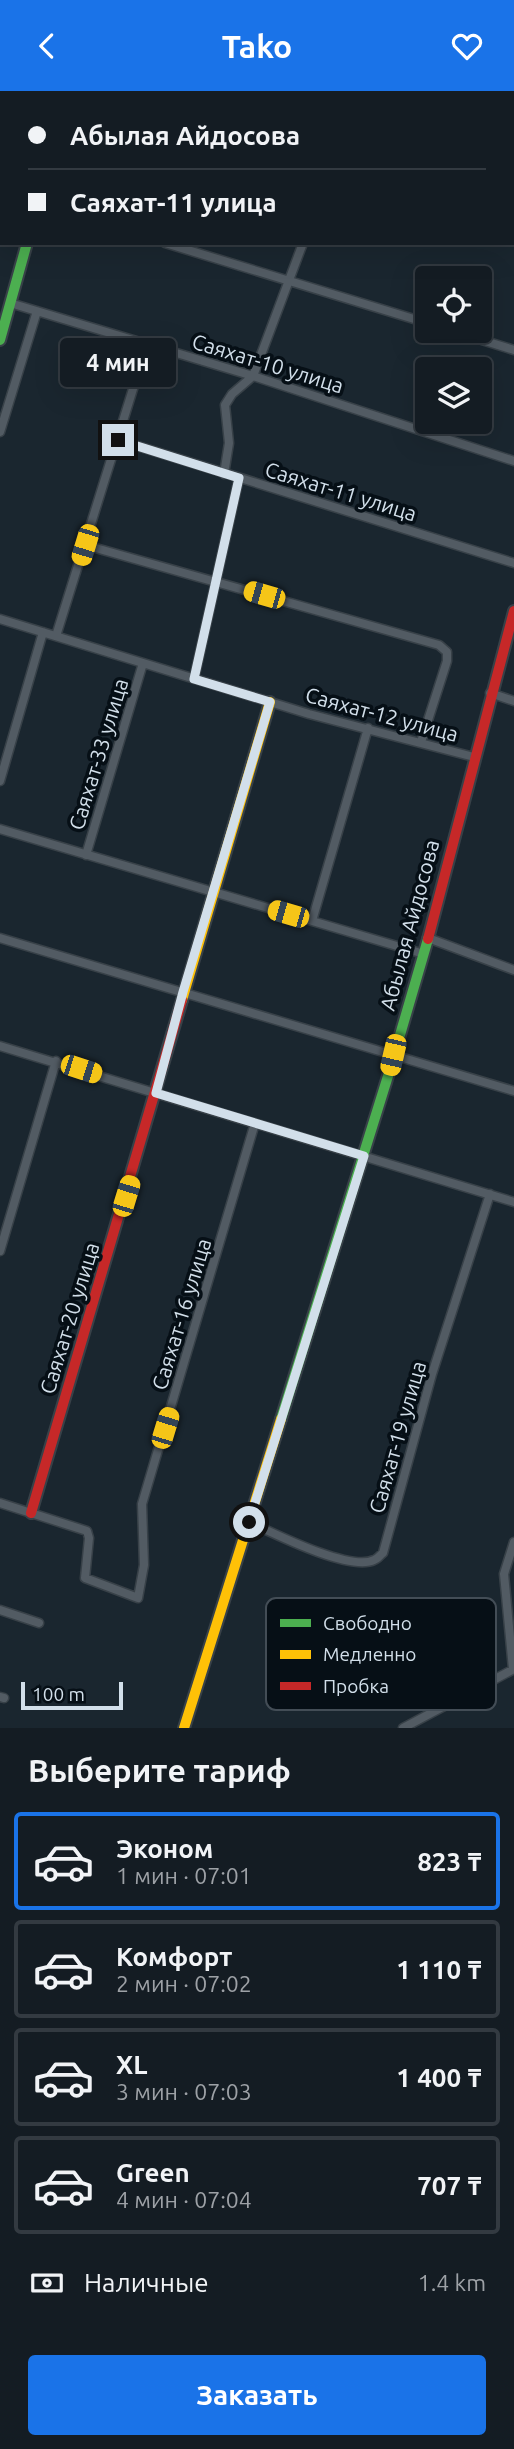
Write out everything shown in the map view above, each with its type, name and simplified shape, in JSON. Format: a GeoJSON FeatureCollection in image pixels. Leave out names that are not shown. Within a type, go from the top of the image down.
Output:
{"type":"FeatureCollection","features":[{"type":"Feature","properties":{"kind":"street"},"geometry":{"type":"LineString","coordinates":[[0,340],[26,245]]}},
{"type":"Feature","properties":{"kind":"street"},"geometry":{"type":"LineString","coordinates":[[172,245],[415,319]]}},
{"type":"Feature","properties":{"kind":"street"},"geometry":{"type":"LineString","coordinates":[[224,474],[229,443],[225,405],[232,394],[253,376],[302,245]]}},
{"type":"Feature","properties":{"kind":"street","name":"Саяхат-10 улица"},"geometry":{"type":"LineString","coordinates":[[10,303],[253,376],[514,461]]}},
{"type":"Feature","properties":{"kind":"street"},"geometry":{"type":"LineString","coordinates":[[0,432],[37,311]]}},
{"type":"Feature","properties":{"kind":"street"},"geometry":{"type":"LineString","coordinates":[[492,343],[514,350]]}},
{"type":"Feature","properties":{"kind":"street"},"geometry":{"type":"LineString","coordinates":[[56,636],[147,344]]}},
{"type":"Feature","properties":{"kind":"street","name":"Саяхат-11 улица"},"geometry":{"type":"LineString","coordinates":[[118,440],[514,563]]}},
{"type":"Feature","properties":{"kind":"street"},"geometry":{"type":"LineString","coordinates":[[194,679],[239,478]]}},
{"type":"Feature","properties":{"kind":"street"},"geometry":{"type":"LineString","coordinates":[[85,545],[439,645],[447,652],[447,661],[421,742]]}},
{"type":"Feature","properties":{"kind":"street","name":"Абылая Айдосова"},"geometry":{"type":"LineString","coordinates":[[184,1728],[364,1156],[424,954],[514,611]]}},
{"type":"Feature","properties":{"kind":"street","name":"Саяхат-12 улица"},"geometry":{"type":"LineString","coordinates":[[0,619],[270,702],[474,757]]}},
{"type":"Feature","properties":{"kind":"street"},"geometry":{"type":"LineString","coordinates":[[0,781],[43,632]]}},
{"type":"Feature","properties":{"kind":"street","name":"Саяхат-33 улица"},"geometry":{"type":"LineString","coordinates":[[86,855],[143,663]]}},
{"type":"Feature","properties":{"kind":"street"},"geometry":{"type":"LineString","coordinates":[[491,693],[514,701]]}},
{"type":"Feature","properties":{"kind":"street","name":"Саяхат-20 улица"},"geometry":{"type":"LineString","coordinates":[[31,1513],[270,702]]}},
{"type":"Feature","properties":{"kind":"street"},"geometry":{"type":"LineString","coordinates":[[312,921],[368,728]]}},
{"type":"Feature","properties":{"kind":"street"},"geometry":{"type":"LineString","coordinates":[[0,829],[424,954]]}},
{"type":"Feature","properties":{"kind":"street"},"geometry":{"type":"LineString","coordinates":[[0,938],[514,1091]]}},
{"type":"Feature","properties":{"kind":"street"},"geometry":{"type":"LineString","coordinates":[[428,938],[514,969]]}},
{"type":"Feature","properties":{"kind":"street"},"geometry":{"type":"LineString","coordinates":[[0,1046],[514,1202]]}},
{"type":"Feature","properties":{"kind":"street"},"geometry":{"type":"LineString","coordinates":[[0,1251],[56,1061]]}},
{"type":"Feature","properties":{"kind":"street","name":"Саяхат-16 улица"},"geometry":{"type":"LineString","coordinates":[[31,1513],[87,1531],[89,1538],[85,1578],[138,1598],[144,1565],[142,1504],[255,1123]]}},
{"type":"Feature","properties":{"kind":"street","name":"Саяхат-19 улица"},"geometry":{"type":"LineString","coordinates":[[249,1522],[302,1547],[359,1562],[374,1560],[383,1553],[432,1374],[491,1194]]}},
{"type":"Feature","properties":{"kind":"street"},"geometry":{"type":"LineString","coordinates":[[0,1503],[31,1513]]}},
{"type":"Feature","properties":{"kind":"street"},"geometry":{"type":"LineString","coordinates":[[496,1678],[513,1669],[504,1574],[514,1542]]}},
{"type":"Feature","properties":{"kind":"street"},"geometry":{"type":"LineString","coordinates":[[0,1610],[39,1623]]}},
{"type":"Feature","properties":{"kind":"street"},"geometry":{"type":"LineString","coordinates":[[403,1728],[437,1710]]}},
{"type":"Feature","properties":{"kind":"traffic: fast"},"geometry":{"type":"LineString","coordinates":[[0,340],[26,245]]}},
{"type":"Feature","properties":{"kind":"traffic: fast"},"geometry":{"type":"LineString","coordinates":[[281,1419],[428,939]]}},
{"type":"Feature","properties":{"kind":"traffic: slow"},"geometry":{"type":"LineString","coordinates":[[182,1000],[270,702]]}},
{"type":"Feature","properties":{"kind":"traffic: slow"},"geometry":{"type":"LineString","coordinates":[[184,1728],[281,1419]]}},
{"type":"Feature","properties":{"kind":"traffic: jam"},"geometry":{"type":"LineString","coordinates":[[428,939],[514,611]]}},
{"type":"Feature","properties":{"kind":"traffic: jam"},"geometry":{"type":"LineString","coordinates":[[31,1513],[182,1000]]}},
{"type":"Feature","properties":{"kind":"route"},"geometry":{"type":"LineString","coordinates":[[118,440],[239,478],[194,679],[270,702],[215,893],[183,992],[156,1093],[364,1156],[249,1522]]}}]}
